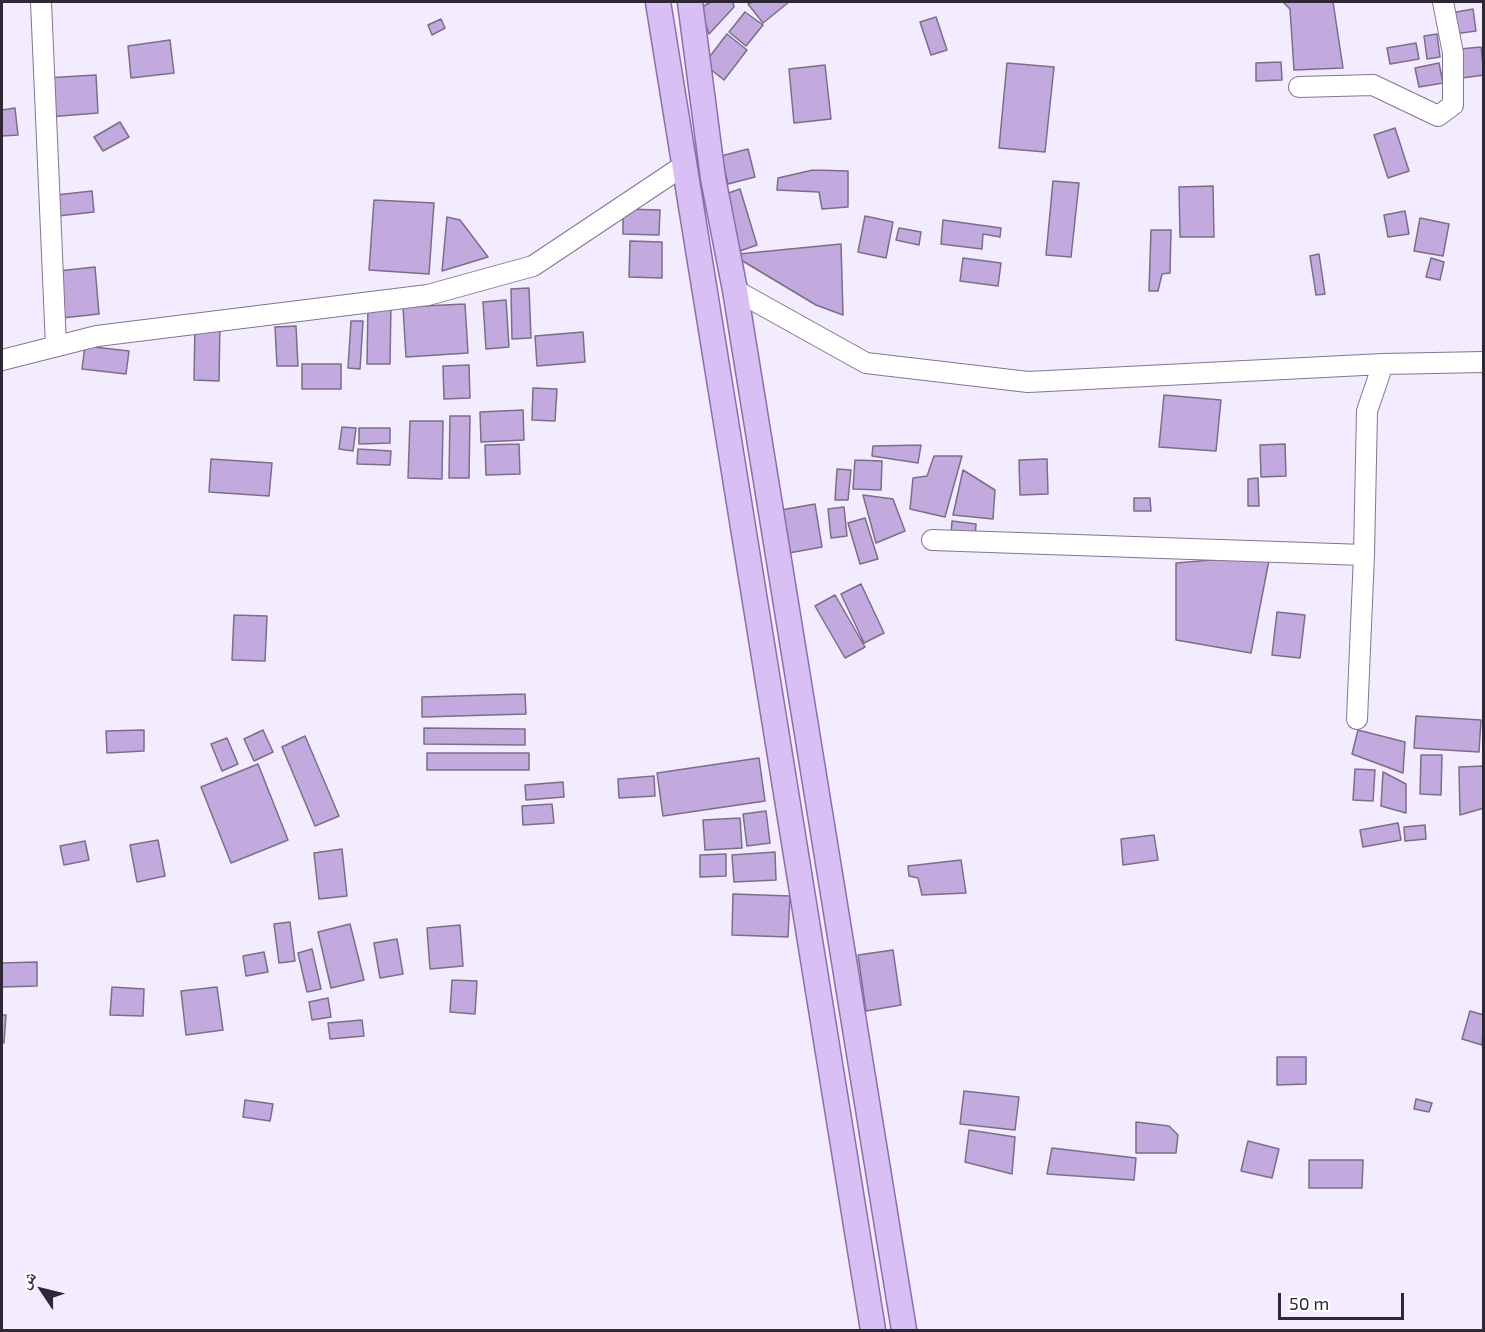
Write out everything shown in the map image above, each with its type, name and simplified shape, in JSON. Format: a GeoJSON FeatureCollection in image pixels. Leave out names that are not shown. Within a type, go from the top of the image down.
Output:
{"type":"FeatureCollection","features":[{"type":"Feature","properties":{"kind":"main road"},"geometry":{"type":"LineString","coordinates":[[658,2],[873,1330]]}},
{"type":"Feature","properties":{"kind":"main road"},"geometry":{"type":"LineString","coordinates":[[690,2],[713,178],[744,341],[904,1330]]}},
{"type":"Feature","properties":{"kind":"main road"},"geometry":{"type":"LineString","coordinates":[[713,349],[744,341]]}},
{"type":"Feature","properties":{"kind":"street"},"geometry":{"type":"LineString","coordinates":[[41,2],[56,346]]}},
{"type":"Feature","properties":{"kind":"street"},"geometry":{"type":"LineString","coordinates":[[1299,87],[1373,85],[1438,116],[1453,105],[1453,52],[1443,2]]}},
{"type":"Feature","properties":{"kind":"street"},"geometry":{"type":"LineString","coordinates":[[2,360],[98,336],[428,295],[533,266],[683,166]]}},
{"type":"Feature","properties":{"kind":"street"},"geometry":{"type":"LineString","coordinates":[[735,290],[866,363],[1028,382],[1383,364],[1484,362]]}},
{"type":"Feature","properties":{"kind":"street"},"geometry":{"type":"LineString","coordinates":[[1357,718],[1367,411],[1383,364]]}},
{"type":"Feature","properties":{"kind":"street"},"geometry":{"type":"LineString","coordinates":[[932,540],[1364,555]]}},
{"type":"Feature","properties":{"kind":"building"},"geometry":{"type":"Polygon","coordinates":[[[711,2],[733,2],[734,7],[709,34],[700,8],[711,2]]]}},
{"type":"Feature","properties":{"kind":"building"},"geometry":{"type":"Polygon","coordinates":[[[752,2],[789,2],[763,23],[748,4],[752,2]]]}},
{"type":"Feature","properties":{"kind":"building"},"geometry":{"type":"Polygon","coordinates":[[[1283,2],[1333,2],[1343,68],[1294,70],[1290,9],[1283,2]]]}},
{"type":"Feature","properties":{"kind":"building"},"geometry":{"type":"Polygon","coordinates":[[[1473,9],[1476,31],[1454,34],[1451,13],[1473,9]]]}},
{"type":"Feature","properties":{"kind":"building"},"geometry":{"type":"Polygon","coordinates":[[[745,12],[763,25],[746,46],[729,32],[745,12]]]}},
{"type":"Feature","properties":{"kind":"building"},"geometry":{"type":"Polygon","coordinates":[[[936,17],[947,50],[931,55],[920,22],[936,17]]]}},
{"type":"Feature","properties":{"kind":"building"},"geometry":{"type":"Polygon","coordinates":[[[441,19],[445,28],[432,35],[428,25],[441,19]]]}},
{"type":"Feature","properties":{"kind":"building"},"geometry":{"type":"Polygon","coordinates":[[[727,34],[747,50],[724,80],[704,64],[727,34]]]}},
{"type":"Feature","properties":{"kind":"building"},"geometry":{"type":"Polygon","coordinates":[[[1437,34],[1440,57],[1427,59],[1424,36],[1437,34]]]}},
{"type":"Feature","properties":{"kind":"building"},"geometry":{"type":"Polygon","coordinates":[[[170,40],[174,73],[131,78],[128,46],[170,40]]]}},
{"type":"Feature","properties":{"kind":"building"},"geometry":{"type":"Polygon","coordinates":[[[1416,43],[1419,59],[1390,64],[1387,48],[1416,43]]]}},
{"type":"Feature","properties":{"kind":"building"},"geometry":{"type":"Polygon","coordinates":[[[1481,47],[1484,75],[1462,78],[1460,49],[1481,47]]]}},
{"type":"Feature","properties":{"kind":"building"},"geometry":{"type":"Polygon","coordinates":[[[1281,62],[1282,80],[1256,81],[1256,63],[1281,62]]]}},
{"type":"Feature","properties":{"kind":"building"},"geometry":{"type":"Polygon","coordinates":[[[1007,63],[1054,67],[1045,152],[999,148],[1007,63]]]}},
{"type":"Feature","properties":{"kind":"building"},"geometry":{"type":"Polygon","coordinates":[[[1439,63],[1443,83],[1419,87],[1415,68],[1439,63]]]}},
{"type":"Feature","properties":{"kind":"building"},"geometry":{"type":"Polygon","coordinates":[[[825,65],[831,119],[794,123],[789,69],[825,65]]]}},
{"type":"Feature","properties":{"kind":"building"},"geometry":{"type":"Polygon","coordinates":[[[96,75],[98,113],[48,117],[45,78],[96,75]]]}},
{"type":"Feature","properties":{"kind":"building"},"geometry":{"type":"Polygon","coordinates":[[[15,108],[18,135],[2,136],[2,110],[15,108]]]}},
{"type":"Feature","properties":{"kind":"building"},"geometry":{"type":"Polygon","coordinates":[[[120,122],[129,137],[103,151],[94,137],[120,122]]]}},
{"type":"Feature","properties":{"kind":"building"},"geometry":{"type":"Polygon","coordinates":[[[1395,128],[1409,171],[1388,178],[1374,135],[1395,128]]]}},
{"type":"Feature","properties":{"kind":"building"},"geometry":{"type":"Polygon","coordinates":[[[748,149],[755,177],[728,184],[721,156],[748,149]]]}},
{"type":"Feature","properties":{"kind":"building"},"geometry":{"type":"Polygon","coordinates":[[[813,170],[848,171],[848,207],[822,209],[819,192],[777,190],[778,178],[813,170]]]}},
{"type":"Feature","properties":{"kind":"building"},"geometry":{"type":"Polygon","coordinates":[[[1053,181],[1079,183],[1071,257],[1046,255],[1053,181]]]}},
{"type":"Feature","properties":{"kind":"building"},"geometry":{"type":"Polygon","coordinates":[[[1213,186],[1214,237],[1180,237],[1179,187],[1213,186]]]}},
{"type":"Feature","properties":{"kind":"building"},"geometry":{"type":"Polygon","coordinates":[[[740,189],[757,245],[737,252],[720,196],[740,189]]]}},
{"type":"Feature","properties":{"kind":"building"},"geometry":{"type":"Polygon","coordinates":[[[92,191],[94,212],[49,217],[47,196],[92,191]]]}},
{"type":"Feature","properties":{"kind":"building"},"geometry":{"type":"Polygon","coordinates":[[[374,200],[434,203],[429,274],[369,270],[374,200]]]}},
{"type":"Feature","properties":{"kind":"building"},"geometry":{"type":"Polygon","coordinates":[[[623,209],[660,210],[659,235],[623,234],[623,209]]]}},
{"type":"Feature","properties":{"kind":"building"},"geometry":{"type":"Polygon","coordinates":[[[1405,211],[1409,234],[1388,237],[1384,215],[1405,211]]]}},
{"type":"Feature","properties":{"kind":"building"},"geometry":{"type":"Polygon","coordinates":[[[865,216],[893,222],[886,258],[858,252],[865,216]]]}},
{"type":"Feature","properties":{"kind":"building"},"geometry":{"type":"Polygon","coordinates":[[[447,217],[460,220],[488,257],[442,271],[447,217]]]}},
{"type":"Feature","properties":{"kind":"building"},"geometry":{"type":"Polygon","coordinates":[[[1420,218],[1449,224],[1443,256],[1414,251],[1420,218]]]}},
{"type":"Feature","properties":{"kind":"building"},"geometry":{"type":"Polygon","coordinates":[[[943,220],[1001,228],[1000,237],[983,234],[982,249],[941,244],[943,220]]]}},
{"type":"Feature","properties":{"kind":"building"},"geometry":{"type":"Polygon","coordinates":[[[899,228],[921,232],[919,245],[896,240],[899,228]]]}},
{"type":"Feature","properties":{"kind":"building"},"geometry":{"type":"Polygon","coordinates":[[[1151,230],[1171,230],[1170,273],[1162,274],[1158,291],[1149,291],[1151,230]]]}},
{"type":"Feature","properties":{"kind":"building"},"geometry":{"type":"Polygon","coordinates":[[[630,241],[662,242],[662,278],[629,277],[630,241]]]}},
{"type":"Feature","properties":{"kind":"building"},"geometry":{"type":"Polygon","coordinates":[[[841,244],[843,315],[816,305],[741,260],[739,254],[841,244]]]}},
{"type":"Feature","properties":{"kind":"building"},"geometry":{"type":"Polygon","coordinates":[[[1319,254],[1325,294],[1316,295],[1310,256],[1319,254]]]}},
{"type":"Feature","properties":{"kind":"building"},"geometry":{"type":"Polygon","coordinates":[[[963,258],[1001,263],[998,286],[960,281],[963,258]]]}},
{"type":"Feature","properties":{"kind":"building"},"geometry":{"type":"Polygon","coordinates":[[[1431,258],[1444,262],[1440,280],[1426,277],[1431,258]]]}},
{"type":"Feature","properties":{"kind":"building"},"geometry":{"type":"Polygon","coordinates":[[[95,267],[99,314],[62,318],[58,271],[95,267]]]}},
{"type":"Feature","properties":{"kind":"building"},"geometry":{"type":"Polygon","coordinates":[[[529,288],[531,338],[512,339],[511,289],[529,288]]]}},
{"type":"Feature","properties":{"kind":"building"},"geometry":{"type":"Polygon","coordinates":[[[506,300],[509,347],[486,349],[483,302],[506,300]]]}},
{"type":"Feature","properties":{"kind":"building"},"geometry":{"type":"Polygon","coordinates":[[[368,303],[391,303],[390,364],[367,364],[368,303]]]}},
{"type":"Feature","properties":{"kind":"building"},"geometry":{"type":"Polygon","coordinates":[[[465,304],[468,353],[406,357],[403,307],[465,304]]]}},
{"type":"Feature","properties":{"kind":"building"},"geometry":{"type":"Polygon","coordinates":[[[351,321],[363,321],[360,369],[348,368],[351,321]]]}},
{"type":"Feature","properties":{"kind":"building"},"geometry":{"type":"Polygon","coordinates":[[[195,322],[220,322],[219,381],[194,380],[195,322]]]}},
{"type":"Feature","properties":{"kind":"building"},"geometry":{"type":"Polygon","coordinates":[[[296,326],[298,366],[277,366],[275,327],[296,326]]]}},
{"type":"Feature","properties":{"kind":"building"},"geometry":{"type":"Polygon","coordinates":[[[583,332],[585,362],[537,366],[535,336],[583,332]]]}},
{"type":"Feature","properties":{"kind":"building"},"geometry":{"type":"Polygon","coordinates":[[[85,346],[129,351],[126,374],[82,369],[85,346]]]}},
{"type":"Feature","properties":{"kind":"building"},"geometry":{"type":"Polygon","coordinates":[[[302,364],[341,364],[341,389],[302,389],[302,364]]]}},
{"type":"Feature","properties":{"kind":"building"},"geometry":{"type":"Polygon","coordinates":[[[469,365],[470,398],[444,399],[443,366],[469,365]]]}},
{"type":"Feature","properties":{"kind":"building"},"geometry":{"type":"Polygon","coordinates":[[[533,388],[557,389],[555,421],[532,420],[533,388]]]}},
{"type":"Feature","properties":{"kind":"building"},"geometry":{"type":"Polygon","coordinates":[[[1164,395],[1221,400],[1216,451],[1159,447],[1164,395]]]}},
{"type":"Feature","properties":{"kind":"building"},"geometry":{"type":"Polygon","coordinates":[[[523,410],[524,440],[481,442],[480,412],[523,410]]]}},
{"type":"Feature","properties":{"kind":"building"},"geometry":{"type":"Polygon","coordinates":[[[450,416],[470,416],[469,478],[449,478],[450,416]]]}},
{"type":"Feature","properties":{"kind":"building"},"geometry":{"type":"Polygon","coordinates":[[[410,421],[443,421],[442,479],[408,478],[410,421]]]}},
{"type":"Feature","properties":{"kind":"building"},"geometry":{"type":"Polygon","coordinates":[[[342,427],[356,428],[353,451],[339,449],[342,427]]]}},
{"type":"Feature","properties":{"kind":"building"},"geometry":{"type":"Polygon","coordinates":[[[359,428],[390,428],[390,443],[359,444],[359,428]]]}},
{"type":"Feature","properties":{"kind":"building"},"geometry":{"type":"Polygon","coordinates":[[[519,444],[520,474],[486,475],[485,445],[519,444]]]}},
{"type":"Feature","properties":{"kind":"building"},"geometry":{"type":"Polygon","coordinates":[[[1285,444],[1286,476],[1261,477],[1260,445],[1285,444]]]}},
{"type":"Feature","properties":{"kind":"building"},"geometry":{"type":"Polygon","coordinates":[[[921,445],[918,463],[872,456],[873,446],[921,445]]]}},
{"type":"Feature","properties":{"kind":"building"},"geometry":{"type":"Polygon","coordinates":[[[358,449],[391,451],[390,465],[357,464],[358,449]]]}},
{"type":"Feature","properties":{"kind":"building"},"geometry":{"type":"Polygon","coordinates":[[[934,456],[962,456],[945,517],[910,509],[913,478],[927,476],[934,456]]]}},
{"type":"Feature","properties":{"kind":"building"},"geometry":{"type":"Polygon","coordinates":[[[211,459],[272,463],[269,496],[209,492],[211,459]]]}},
{"type":"Feature","properties":{"kind":"building"},"geometry":{"type":"Polygon","coordinates":[[[1047,459],[1048,494],[1020,495],[1019,460],[1047,459]]]}},
{"type":"Feature","properties":{"kind":"building"},"geometry":{"type":"Polygon","coordinates":[[[855,460],[882,461],[881,490],[853,489],[855,460]]]}},
{"type":"Feature","properties":{"kind":"building"},"geometry":{"type":"Polygon","coordinates":[[[837,469],[851,470],[848,500],[835,500],[837,469]]]}},
{"type":"Feature","properties":{"kind":"building"},"geometry":{"type":"Polygon","coordinates":[[[963,470],[995,490],[993,519],[953,515],[963,470]]]}},
{"type":"Feature","properties":{"kind":"building"},"geometry":{"type":"Polygon","coordinates":[[[1258,478],[1259,506],[1248,506],[1248,479],[1258,478]]]}},
{"type":"Feature","properties":{"kind":"building"},"geometry":{"type":"Polygon","coordinates":[[[863,495],[893,499],[905,531],[876,543],[863,495]]]}},
{"type":"Feature","properties":{"kind":"building"},"geometry":{"type":"Polygon","coordinates":[[[1134,498],[1150,498],[1151,511],[1134,511],[1134,498]]]}},
{"type":"Feature","properties":{"kind":"building"},"geometry":{"type":"Polygon","coordinates":[[[815,504],[822,547],[789,553],[781,510],[815,504]]]}},
{"type":"Feature","properties":{"kind":"building"},"geometry":{"type":"Polygon","coordinates":[[[844,507],[847,536],[831,538],[828,509],[844,507]]]}},
{"type":"Feature","properties":{"kind":"building"},"geometry":{"type":"Polygon","coordinates":[[[865,518],[878,559],[860,564],[848,523],[865,518]]]}},
{"type":"Feature","properties":{"kind":"building"},"geometry":{"type":"Polygon","coordinates":[[[952,521],[976,524],[975,538],[951,535],[952,521]]]}},
{"type":"Feature","properties":{"kind":"building"},"geometry":{"type":"Polygon","coordinates":[[[1270,555],[1251,653],[1176,640],[1176,563],[1270,555]]]}},
{"type":"Feature","properties":{"kind":"building"},"geometry":{"type":"Polygon","coordinates":[[[861,584],[884,633],[864,643],[841,594],[861,584]]]}},
{"type":"Feature","properties":{"kind":"building"},"geometry":{"type":"Polygon","coordinates":[[[835,595],[865,647],[845,658],[815,606],[835,595]]]}},
{"type":"Feature","properties":{"kind":"building"},"geometry":{"type":"Polygon","coordinates":[[[1277,612],[1305,615],[1300,658],[1272,655],[1277,612]]]}},
{"type":"Feature","properties":{"kind":"building"},"geometry":{"type":"Polygon","coordinates":[[[234,615],[267,616],[265,661],[232,660],[234,615]]]}},
{"type":"Feature","properties":{"kind":"building"},"geometry":{"type":"Polygon","coordinates":[[[525,694],[526,714],[422,717],[422,697],[525,694]]]}},
{"type":"Feature","properties":{"kind":"building"},"geometry":{"type":"Polygon","coordinates":[[[1416,716],[1481,720],[1479,752],[1414,748],[1416,716]]]}},
{"type":"Feature","properties":{"kind":"building"},"geometry":{"type":"Polygon","coordinates":[[[424,728],[525,729],[525,745],[424,744],[424,728]]]}},
{"type":"Feature","properties":{"kind":"building"},"geometry":{"type":"Polygon","coordinates":[[[144,730],[144,751],[107,753],[106,731],[144,730]]]}},
{"type":"Feature","properties":{"kind":"building"},"geometry":{"type":"Polygon","coordinates":[[[263,730],[273,752],[254,761],[244,739],[263,730]]]}},
{"type":"Feature","properties":{"kind":"building"},"geometry":{"type":"Polygon","coordinates":[[[1358,730],[1405,742],[1403,773],[1352,754],[1358,730]]]}},
{"type":"Feature","properties":{"kind":"building"},"geometry":{"type":"Polygon","coordinates":[[[305,736],[339,816],[315,826],[282,747],[305,736]]]}},
{"type":"Feature","properties":{"kind":"building"},"geometry":{"type":"Polygon","coordinates":[[[227,738],[238,764],[222,771],[211,744],[227,738]]]}},
{"type":"Feature","properties":{"kind":"building"},"geometry":{"type":"Polygon","coordinates":[[[427,753],[529,753],[529,770],[427,770],[427,753]]]}},
{"type":"Feature","properties":{"kind":"building"},"geometry":{"type":"Polygon","coordinates":[[[1421,755],[1442,755],[1441,795],[1420,794],[1421,755]]]}},
{"type":"Feature","properties":{"kind":"building"},"geometry":{"type":"Polygon","coordinates":[[[759,758],[765,801],[663,816],[657,773],[759,758]]]}},
{"type":"Feature","properties":{"kind":"building"},"geometry":{"type":"Polygon","coordinates":[[[258,764],[288,840],[231,863],[201,787],[258,764]]]}},
{"type":"Feature","properties":{"kind":"building"},"geometry":{"type":"Polygon","coordinates":[[[1484,766],[1484,808],[1460,815],[1459,767],[1484,766]]]}},
{"type":"Feature","properties":{"kind":"building"},"geometry":{"type":"Polygon","coordinates":[[[1355,769],[1375,770],[1373,801],[1353,800],[1355,769]]]}},
{"type":"Feature","properties":{"kind":"building"},"geometry":{"type":"Polygon","coordinates":[[[1383,772],[1406,784],[1406,813],[1381,806],[1383,772]]]}},
{"type":"Feature","properties":{"kind":"building"},"geometry":{"type":"Polygon","coordinates":[[[654,776],[655,796],[619,798],[618,779],[654,776]]]}},
{"type":"Feature","properties":{"kind":"building"},"geometry":{"type":"Polygon","coordinates":[[[563,782],[564,797],[526,800],[525,785],[563,782]]]}},
{"type":"Feature","properties":{"kind":"building"},"geometry":{"type":"Polygon","coordinates":[[[552,804],[554,823],[523,825],[522,806],[552,804]]]}},
{"type":"Feature","properties":{"kind":"building"},"geometry":{"type":"Polygon","coordinates":[[[766,811],[770,843],[747,846],[743,814],[766,811]]]}},
{"type":"Feature","properties":{"kind":"building"},"geometry":{"type":"Polygon","coordinates":[[[740,818],[742,848],[705,850],[703,820],[740,818]]]}},
{"type":"Feature","properties":{"kind":"building"},"geometry":{"type":"Polygon","coordinates":[[[1398,823],[1401,840],[1363,847],[1360,830],[1398,823]]]}},
{"type":"Feature","properties":{"kind":"building"},"geometry":{"type":"Polygon","coordinates":[[[1425,825],[1426,839],[1405,841],[1404,827],[1425,825]]]}},
{"type":"Feature","properties":{"kind":"building"},"geometry":{"type":"Polygon","coordinates":[[[1154,835],[1158,860],[1123,865],[1121,839],[1154,835]]]}},
{"type":"Feature","properties":{"kind":"building"},"geometry":{"type":"Polygon","coordinates":[[[158,840],[165,876],[137,882],[130,845],[158,840]]]}},
{"type":"Feature","properties":{"kind":"building"},"geometry":{"type":"Polygon","coordinates":[[[85,841],[89,860],[64,865],[60,846],[85,841]]]}},
{"type":"Feature","properties":{"kind":"building"},"geometry":{"type":"Polygon","coordinates":[[[342,849],[347,896],[319,899],[314,853],[342,849]]]}},
{"type":"Feature","properties":{"kind":"building"},"geometry":{"type":"Polygon","coordinates":[[[775,852],[776,880],[734,882],[732,855],[775,852]]]}},
{"type":"Feature","properties":{"kind":"building"},"geometry":{"type":"Polygon","coordinates":[[[726,854],[726,876],[700,877],[700,855],[726,854]]]}},
{"type":"Feature","properties":{"kind":"building"},"geometry":{"type":"Polygon","coordinates":[[[961,860],[966,893],[922,895],[918,878],[909,876],[908,866],[961,860]]]}},
{"type":"Feature","properties":{"kind":"building"},"geometry":{"type":"Polygon","coordinates":[[[733,894],[790,896],[788,937],[732,935],[733,894]]]}},
{"type":"Feature","properties":{"kind":"building"},"geometry":{"type":"Polygon","coordinates":[[[290,922],[295,961],[279,963],[274,924],[290,922]]]}},
{"type":"Feature","properties":{"kind":"building"},"geometry":{"type":"Polygon","coordinates":[[[350,924],[364,980],[331,988],[318,932],[350,924]]]}},
{"type":"Feature","properties":{"kind":"building"},"geometry":{"type":"Polygon","coordinates":[[[460,925],[463,966],[430,969],[427,928],[460,925]]]}},
{"type":"Feature","properties":{"kind":"building"},"geometry":{"type":"Polygon","coordinates":[[[397,939],[403,974],[380,978],[374,943],[397,939]]]}},
{"type":"Feature","properties":{"kind":"building"},"geometry":{"type":"Polygon","coordinates":[[[312,949],[321,989],[307,992],[298,953],[312,949]]]}},
{"type":"Feature","properties":{"kind":"building"},"geometry":{"type":"Polygon","coordinates":[[[893,950],[901,1005],[866,1011],[858,955],[893,950]]]}},
{"type":"Feature","properties":{"kind":"building"},"geometry":{"type":"Polygon","coordinates":[[[264,952],[268,972],[246,976],[243,956],[264,952]]]}},
{"type":"Feature","properties":{"kind":"building"},"geometry":{"type":"Polygon","coordinates":[[[37,962],[37,986],[2,987],[2,963],[37,962]]]}},
{"type":"Feature","properties":{"kind":"building"},"geometry":{"type":"Polygon","coordinates":[[[452,980],[477,981],[475,1014],[450,1012],[452,980]]]}},
{"type":"Feature","properties":{"kind":"building"},"geometry":{"type":"Polygon","coordinates":[[[112,987],[144,989],[143,1016],[110,1015],[112,987]]]}},
{"type":"Feature","properties":{"kind":"building"},"geometry":{"type":"Polygon","coordinates":[[[217,987],[223,1030],[186,1035],[181,991],[217,987]]]}},
{"type":"Feature","properties":{"kind":"building"},"geometry":{"type":"Polygon","coordinates":[[[328,998],[331,1017],[312,1020],[309,1002],[328,998]]]}},
{"type":"Feature","properties":{"kind":"building"},"geometry":{"type":"Polygon","coordinates":[[[1470,1011],[1484,1015],[1482,1045],[1462,1039],[1470,1011]]]}},
{"type":"Feature","properties":{"kind":"building"},"geometry":{"type":"Polygon","coordinates":[[[2,1015],[6,1015],[4,1043],[2,1043],[2,1015]]]}},
{"type":"Feature","properties":{"kind":"building"},"geometry":{"type":"Polygon","coordinates":[[[362,1020],[364,1036],[330,1039],[328,1023],[362,1020]]]}},
{"type":"Feature","properties":{"kind":"building"},"geometry":{"type":"Polygon","coordinates":[[[1277,1057],[1306,1057],[1306,1084],[1277,1085],[1277,1057]]]}},
{"type":"Feature","properties":{"kind":"building"},"geometry":{"type":"Polygon","coordinates":[[[964,1091],[1019,1097],[1015,1130],[960,1124],[964,1091]]]}},
{"type":"Feature","properties":{"kind":"building"},"geometry":{"type":"Polygon","coordinates":[[[1416,1099],[1432,1103],[1429,1112],[1414,1109],[1416,1099]]]}},
{"type":"Feature","properties":{"kind":"building"},"geometry":{"type":"Polygon","coordinates":[[[245,1100],[273,1104],[270,1121],[243,1117],[245,1100]]]}},
{"type":"Feature","properties":{"kind":"building"},"geometry":{"type":"Polygon","coordinates":[[[1136,1122],[1169,1126],[1178,1135],[1176,1153],[1136,1153],[1136,1122]]]}},
{"type":"Feature","properties":{"kind":"building"},"geometry":{"type":"Polygon","coordinates":[[[969,1130],[1015,1137],[1012,1174],[965,1162],[969,1130]]]}},
{"type":"Feature","properties":{"kind":"building"},"geometry":{"type":"Polygon","coordinates":[[[1248,1141],[1279,1149],[1272,1178],[1241,1171],[1248,1141]]]}},
{"type":"Feature","properties":{"kind":"building"},"geometry":{"type":"Polygon","coordinates":[[[1052,1148],[1136,1158],[1134,1180],[1047,1174],[1052,1148]]]}},
{"type":"Feature","properties":{"kind":"building"},"geometry":{"type":"Polygon","coordinates":[[[1309,1160],[1363,1160],[1362,1188],[1309,1188],[1309,1160]]]}}]}
